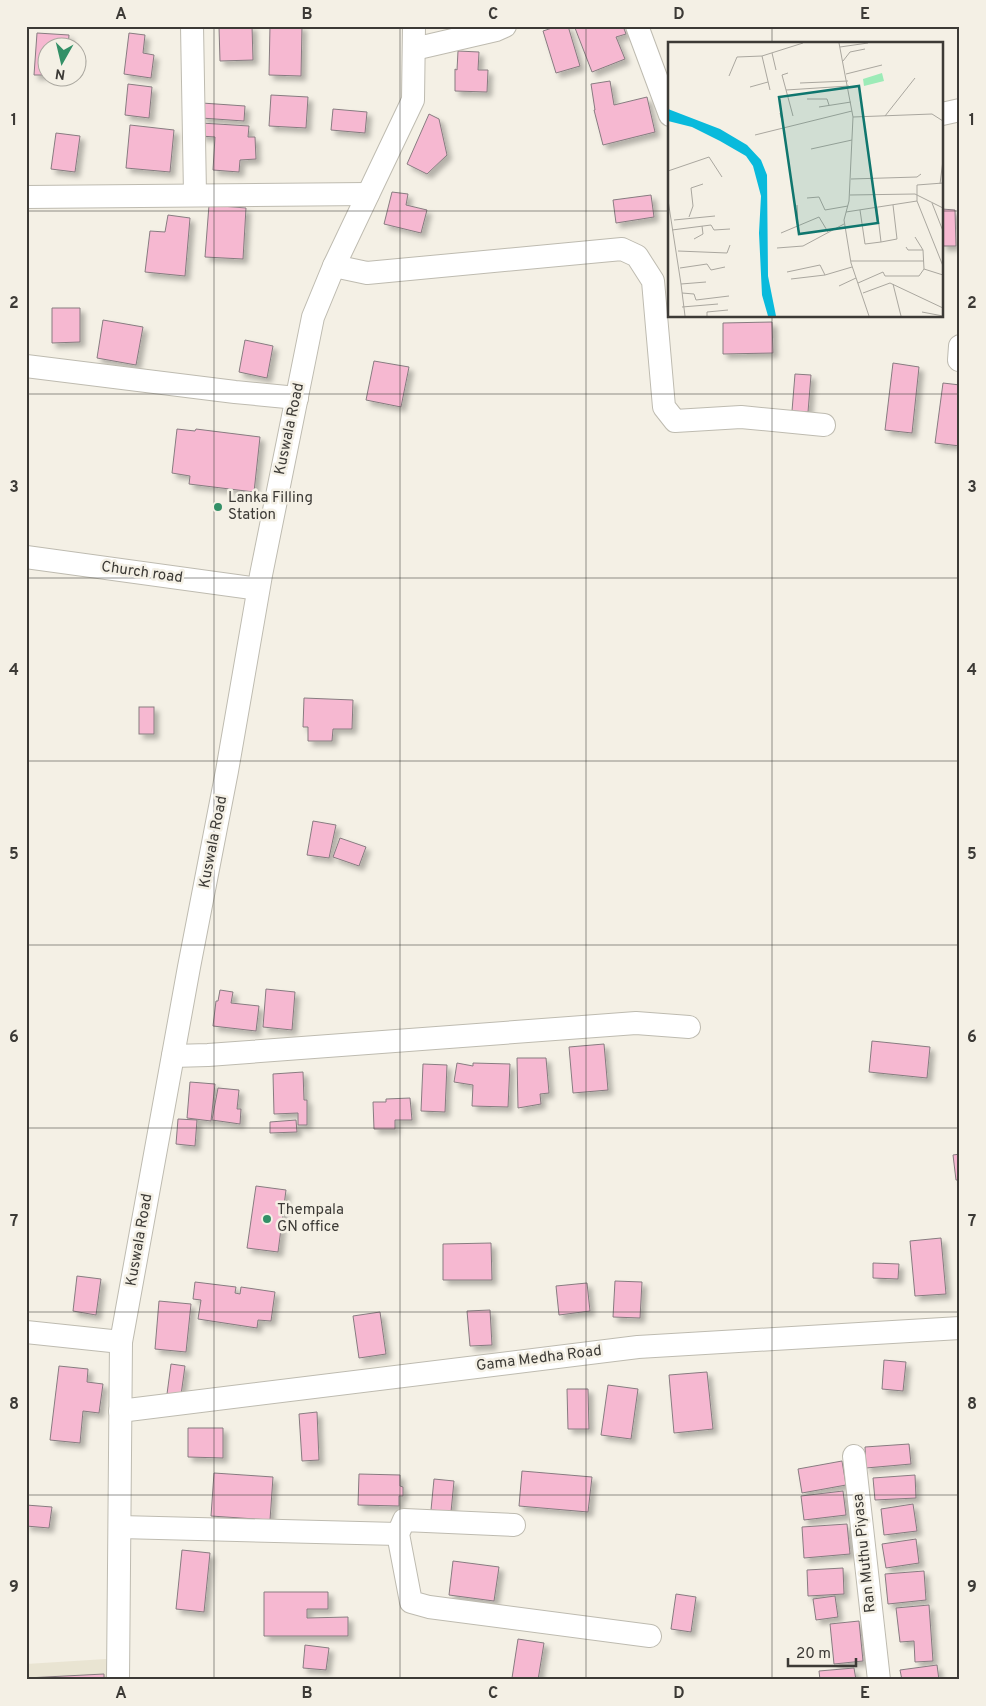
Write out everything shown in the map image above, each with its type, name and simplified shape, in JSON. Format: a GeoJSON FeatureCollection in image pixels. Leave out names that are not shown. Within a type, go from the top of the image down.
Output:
{"type":"FeatureCollection","features":[{"type":"Feature","properties":{"kind":"street"},"geometry":{"type":"LineString","coordinates":[[192,26],[195,194]]}},
{"type":"Feature","properties":{"kind":"street","name":"Kuswala Road"},"geometry":{"type":"LineString","coordinates":[[118,1680],[121,1342],[227,771],[258,589],[313,317],[334,266],[413,100],[414,26]]}},
{"type":"Feature","properties":{"kind":"street"},"geometry":{"type":"LineString","coordinates":[[414,49],[496,30],[505,26]]}},
{"type":"Feature","properties":{"kind":"street"},"geometry":{"type":"LineString","coordinates":[[637,26],[668,110]]}},
{"type":"Feature","properties":{"kind":"street"},"geometry":{"type":"LineString","coordinates":[[944,114],[960,110]]}},
{"type":"Feature","properties":{"kind":"street"},"geometry":{"type":"LineString","coordinates":[[26,197],[195,194],[368,194]]}},
{"type":"Feature","properties":{"kind":"street"},"geometry":{"type":"LineString","coordinates":[[334,266],[367,273],[622,249],[637,256],[653,281],[664,408],[674,421],[741,417],[824,425]]}},
{"type":"Feature","properties":{"kind":"street"},"geometry":{"type":"LineString","coordinates":[[26,366],[297,398]]}},
{"type":"Feature","properties":{"kind":"street","name":"Church road"},"geometry":{"type":"LineString","coordinates":[[26,557],[258,589]]}},
{"type":"Feature","properties":{"kind":"street"},"geometry":{"type":"LineString","coordinates":[[173,1056],[636,1023],[689,1027]]}},
{"type":"Feature","properties":{"kind":"street","name":"Gama Medha Road"},"geometry":{"type":"LineString","coordinates":[[120,1411],[638,1347],[960,1328]]}},
{"type":"Feature","properties":{"kind":"street"},"geometry":{"type":"LineString","coordinates":[[26,1332],[121,1342]]}},
{"type":"Feature","properties":{"kind":"street","name":"Ran Muthu Piyasa"},"geometry":{"type":"LineString","coordinates":[[854,1456],[879,1680]]}},
{"type":"Feature","properties":{"kind":"street"},"geometry":{"type":"LineString","coordinates":[[514,1525],[404,1520],[398,1534],[411,1602],[430,1607],[650,1636]]}},
{"type":"Feature","properties":{"kind":"street"},"geometry":{"type":"LineString","coordinates":[[120,1527],[398,1534]]}},
{"type":"Feature","properties":{"kind":"shaded area"},"geometry":{"type":"Polygon","coordinates":[[[106,1659],[107,1680],[26,1680],[26,1664],[106,1659]]]}},
{"type":"Feature","properties":{"kind":"building"},"geometry":{"type":"Polygon","coordinates":[[[252,26],[253,60],[220,61],[219,27],[252,26]]]}},
{"type":"Feature","properties":{"kind":"building"},"geometry":{"type":"Polygon","coordinates":[[[270,26],[302,26],[301,76],[269,75],[270,26]]]}},
{"type":"Feature","properties":{"kind":"building"},"geometry":{"type":"Polygon","coordinates":[[[558,26],[568,26],[580,66],[556,73],[543,31],[558,26]]]}},
{"type":"Feature","properties":{"kind":"building"},"geometry":{"type":"Polygon","coordinates":[[[578,26],[623,26],[626,34],[616,37],[625,59],[592,72],[575,28],[578,26]]]}},
{"type":"Feature","properties":{"kind":"building"},"geometry":{"type":"Polygon","coordinates":[[[37,33],[69,35],[69,38],[38,38],[38,75],[34,75],[37,33]]]}},
{"type":"Feature","properties":{"kind":"building"},"geometry":{"type":"Polygon","coordinates":[[[129,33],[145,35],[143,53],[154,55],[151,78],[124,74],[129,33]]]}},
{"type":"Feature","properties":{"kind":"building"},"geometry":{"type":"Polygon","coordinates":[[[458,51],[479,52],[478,70],[488,70],[487,92],[455,91],[455,69],[457,70],[458,51]]]}},
{"type":"Feature","properties":{"kind":"building"},"geometry":{"type":"Polygon","coordinates":[[[610,81],[614,105],[647,97],[655,132],[603,145],[594,110],[591,84],[610,81]]]}},
{"type":"Feature","properties":{"kind":"building"},"geometry":{"type":"Polygon","coordinates":[[[128,84],[152,87],[149,118],[125,115],[128,84]]]}},
{"type":"Feature","properties":{"kind":"building"},"geometry":{"type":"Polygon","coordinates":[[[271,95],[308,97],[306,128],[269,126],[271,95]]]}},
{"type":"Feature","properties":{"kind":"building"},"geometry":{"type":"Polygon","coordinates":[[[202,103],[245,106],[244,121],[201,118],[202,103]]]}},
{"type":"Feature","properties":{"kind":"building"},"geometry":{"type":"Polygon","coordinates":[[[333,109],[367,112],[365,133],[331,130],[333,109]]]}},
{"type":"Feature","properties":{"kind":"building"},"geometry":{"type":"Polygon","coordinates":[[[429,114],[439,119],[447,155],[427,174],[407,164],[429,114]]]}},
{"type":"Feature","properties":{"kind":"building"},"geometry":{"type":"Polygon","coordinates":[[[201,123],[249,126],[248,137],[255,137],[256,159],[240,160],[239,172],[213,170],[215,137],[200,136],[201,123]]]}},
{"type":"Feature","properties":{"kind":"building"},"geometry":{"type":"Polygon","coordinates":[[[130,125],[174,130],[170,172],[126,168],[130,125]]]}},
{"type":"Feature","properties":{"kind":"building"},"geometry":{"type":"Polygon","coordinates":[[[56,133],[80,136],[75,172],[51,169],[56,133]]]}},
{"type":"Feature","properties":{"kind":"building"},"geometry":{"type":"Polygon","coordinates":[[[392,192],[408,194],[406,205],[427,210],[421,233],[384,224],[392,192]]]}},
{"type":"Feature","properties":{"kind":"building"},"geometry":{"type":"Polygon","coordinates":[[[651,195],[654,217],[616,223],[613,200],[651,195]]]}},
{"type":"Feature","properties":{"kind":"building"},"geometry":{"type":"Polygon","coordinates":[[[209,205],[246,208],[243,259],[205,257],[209,205]]]}},
{"type":"Feature","properties":{"kind":"building"},"geometry":{"type":"Polygon","coordinates":[[[944,209],[955,210],[956,246],[944,246],[944,209]]]}},
{"type":"Feature","properties":{"kind":"building"},"geometry":{"type":"Polygon","coordinates":[[[168,215],[190,218],[185,276],[145,272],[150,231],[165,232],[168,215]]]}},
{"type":"Feature","properties":{"kind":"building"},"geometry":{"type":"Polygon","coordinates":[[[52,308],[80,308],[80,342],[52,343],[52,308]]]}},
{"type":"Feature","properties":{"kind":"building"},"geometry":{"type":"Polygon","coordinates":[[[103,320],[143,327],[136,365],[97,358],[103,320]]]}},
{"type":"Feature","properties":{"kind":"building"},"geometry":{"type":"Polygon","coordinates":[[[772,322],[773,353],[723,354],[723,323],[772,322]]]}},
{"type":"Feature","properties":{"kind":"building"},"geometry":{"type":"Polygon","coordinates":[[[245,340],[273,346],[267,378],[239,372],[245,340]]]}},
{"type":"Feature","properties":{"kind":"building"},"geometry":{"type":"Polygon","coordinates":[[[374,361],[409,367],[401,407],[366,400],[374,361]]]}},
{"type":"Feature","properties":{"kind":"building"},"geometry":{"type":"Polygon","coordinates":[[[893,363],[919,367],[912,433],[885,430],[893,363]]]}},
{"type":"Feature","properties":{"kind":"building"},"geometry":{"type":"Polygon","coordinates":[[[795,374],[811,375],[808,412],[792,411],[795,374]]]}},
{"type":"Feature","properties":{"kind":"building"},"geometry":{"type":"Polygon","coordinates":[[[943,383],[960,385],[960,446],[935,443],[943,383]]]}},
{"type":"Feature","properties":{"kind":"building"},"geometry":{"type":"Polygon","coordinates":[[[177,429],[195,431],[196,429],[260,437],[254,492],[189,484],[190,476],[172,473],[177,429]]]}},
{"type":"Feature","properties":{"kind":"building"},"geometry":{"type":"Polygon","coordinates":[[[304,698],[353,700],[352,729],[333,729],[332,741],[308,741],[308,727],[303,727],[304,698]]]}},
{"type":"Feature","properties":{"kind":"building"},"geometry":{"type":"Polygon","coordinates":[[[139,707],[154,707],[154,734],[139,734],[139,707]]]}},
{"type":"Feature","properties":{"kind":"building"},"geometry":{"type":"Polygon","coordinates":[[[313,821],[336,825],[329,858],[307,855],[313,821]]]}},
{"type":"Feature","properties":{"kind":"building"},"geometry":{"type":"Polygon","coordinates":[[[340,838],[366,847],[359,866],[333,857],[340,838]]]}},
{"type":"Feature","properties":{"kind":"building"},"geometry":{"type":"Polygon","coordinates":[[[266,989],[295,992],[292,1030],[263,1027],[266,989]]]}},
{"type":"Feature","properties":{"kind":"building"},"geometry":{"type":"Polygon","coordinates":[[[220,990],[233,992],[231,1003],[259,1006],[256,1031],[213,1026],[216,1001],[218,1001],[220,990]]]}},
{"type":"Feature","properties":{"kind":"building"},"geometry":{"type":"Polygon","coordinates":[[[872,1041],[930,1047],[927,1078],[869,1072],[872,1041]]]}},
{"type":"Feature","properties":{"kind":"building"},"geometry":{"type":"Polygon","coordinates":[[[604,1044],[608,1090],[573,1093],[569,1047],[604,1044]]]}},
{"type":"Feature","properties":{"kind":"building"},"geometry":{"type":"Polygon","coordinates":[[[517,1058],[546,1058],[549,1093],[540,1094],[541,1104],[518,1108],[517,1058]]]}},
{"type":"Feature","properties":{"kind":"building"},"geometry":{"type":"Polygon","coordinates":[[[457,1063],[473,1066],[473,1063],[510,1064],[508,1107],[472,1106],[473,1085],[454,1082],[457,1063]]]}},
{"type":"Feature","properties":{"kind":"building"},"geometry":{"type":"Polygon","coordinates":[[[423,1064],[447,1065],[445,1112],[421,1111],[423,1064]]]}},
{"type":"Feature","properties":{"kind":"building"},"geometry":{"type":"Polygon","coordinates":[[[303,1072],[304,1100],[307,1100],[307,1125],[298,1125],[298,1113],[274,1114],[273,1074],[303,1072]]]}},
{"type":"Feature","properties":{"kind":"building"},"geometry":{"type":"Polygon","coordinates":[[[190,1082],[215,1084],[211,1121],[187,1118],[190,1082]]]}},
{"type":"Feature","properties":{"kind":"building"},"geometry":{"type":"Polygon","coordinates":[[[218,1088],[239,1090],[237,1109],[241,1109],[240,1124],[212,1120],[218,1088]]]}},
{"type":"Feature","properties":{"kind":"building"},"geometry":{"type":"Polygon","coordinates":[[[410,1098],[412,1120],[395,1120],[395,1129],[374,1129],[373,1102],[386,1102],[386,1099],[410,1098]]]}},
{"type":"Feature","properties":{"kind":"building"},"geometry":{"type":"Polygon","coordinates":[[[178,1119],[197,1120],[195,1146],[176,1144],[178,1119]]]}},
{"type":"Feature","properties":{"kind":"building"},"geometry":{"type":"Polygon","coordinates":[[[296,1120],[297,1132],[270,1133],[270,1122],[296,1120]]]}},
{"type":"Feature","properties":{"kind":"building"},"geometry":{"type":"Polygon","coordinates":[[[960,1154],[960,1180],[956,1180],[953,1155],[960,1154]]]}},
{"type":"Feature","properties":{"kind":"building","name":"Thempala GN office"},"geometry":{"type":"Polygon","coordinates":[[[256,1186],[286,1190],[278,1252],[247,1248],[256,1186]]]}},
{"type":"Feature","properties":{"kind":"building"},"geometry":{"type":"Polygon","coordinates":[[[941,1238],[946,1294],[915,1296],[910,1241],[941,1238]]]}},
{"type":"Feature","properties":{"kind":"building"},"geometry":{"type":"Polygon","coordinates":[[[491,1243],[492,1280],[443,1280],[443,1244],[491,1243]]]}},
{"type":"Feature","properties":{"kind":"building"},"geometry":{"type":"Polygon","coordinates":[[[873,1263],[899,1264],[898,1279],[873,1278],[873,1263]]]}},
{"type":"Feature","properties":{"kind":"building"},"geometry":{"type":"Polygon","coordinates":[[[77,1276],[101,1279],[96,1315],[73,1311],[77,1276]]]}},
{"type":"Feature","properties":{"kind":"building"},"geometry":{"type":"Polygon","coordinates":[[[615,1281],[642,1282],[640,1318],[613,1317],[615,1281]]]}},
{"type":"Feature","properties":{"kind":"building"},"geometry":{"type":"Polygon","coordinates":[[[195,1282],[236,1287],[235,1293],[240,1294],[241,1287],[275,1292],[271,1321],[258,1320],[257,1328],[198,1319],[201,1300],[193,1299],[195,1282]]]}},
{"type":"Feature","properties":{"kind":"building"},"geometry":{"type":"Polygon","coordinates":[[[587,1283],[590,1311],[559,1315],[556,1286],[587,1283]]]}},
{"type":"Feature","properties":{"kind":"building"},"geometry":{"type":"Polygon","coordinates":[[[159,1301],[191,1304],[186,1352],[155,1349],[159,1301]]]}},
{"type":"Feature","properties":{"kind":"building"},"geometry":{"type":"Polygon","coordinates":[[[490,1310],[492,1345],[470,1346],[467,1311],[490,1310]]]}},
{"type":"Feature","properties":{"kind":"building"},"geometry":{"type":"Polygon","coordinates":[[[380,1312],[386,1354],[359,1358],[353,1316],[380,1312]]]}},
{"type":"Feature","properties":{"kind":"building"},"geometry":{"type":"Polygon","coordinates":[[[884,1360],[906,1362],[903,1391],[882,1389],[884,1360]]]}},
{"type":"Feature","properties":{"kind":"building"},"geometry":{"type":"Polygon","coordinates":[[[171,1364],[185,1366],[181,1395],[167,1394],[171,1364]]]}},
{"type":"Feature","properties":{"kind":"building"},"geometry":{"type":"Polygon","coordinates":[[[59,1366],[88,1369],[87,1382],[103,1384],[99,1413],[83,1411],[80,1443],[50,1440],[59,1366]]]}},
{"type":"Feature","properties":{"kind":"building"},"geometry":{"type":"Polygon","coordinates":[[[707,1372],[713,1429],[674,1433],[669,1375],[707,1372]]]}},
{"type":"Feature","properties":{"kind":"building"},"geometry":{"type":"Polygon","coordinates":[[[608,1385],[638,1389],[631,1439],[601,1435],[608,1385]]]}},
{"type":"Feature","properties":{"kind":"building"},"geometry":{"type":"Polygon","coordinates":[[[567,1389],[588,1389],[589,1429],[568,1429],[567,1389]]]}},
{"type":"Feature","properties":{"kind":"building"},"geometry":{"type":"Polygon","coordinates":[[[317,1412],[319,1460],[302,1461],[299,1414],[317,1412]]]}},
{"type":"Feature","properties":{"kind":"building"},"geometry":{"type":"Polygon","coordinates":[[[188,1428],[223,1428],[223,1458],[188,1457],[188,1428]]]}},
{"type":"Feature","properties":{"kind":"building"},"geometry":{"type":"Polygon","coordinates":[[[909,1444],[911,1464],[866,1468],[865,1447],[909,1444]]]}},
{"type":"Feature","properties":{"kind":"building"},"geometry":{"type":"Polygon","coordinates":[[[842,1461],[846,1485],[802,1493],[798,1469],[842,1461]]]}},
{"type":"Feature","properties":{"kind":"building"},"geometry":{"type":"Polygon","coordinates":[[[522,1471],[592,1477],[588,1512],[519,1506],[522,1471]]]}},
{"type":"Feature","properties":{"kind":"building"},"geometry":{"type":"Polygon","coordinates":[[[214,1473],[273,1477],[270,1520],[211,1516],[214,1473]]]}},
{"type":"Feature","properties":{"kind":"building"},"geometry":{"type":"Polygon","coordinates":[[[359,1474],[400,1475],[400,1486],[403,1487],[403,1496],[399,1496],[399,1506],[358,1505],[359,1474]]]}},
{"type":"Feature","properties":{"kind":"building"},"geometry":{"type":"Polygon","coordinates":[[[915,1475],[916,1498],[875,1500],[873,1478],[915,1475]]]}},
{"type":"Feature","properties":{"kind":"building"},"geometry":{"type":"Polygon","coordinates":[[[434,1479],[454,1481],[451,1512],[431,1510],[434,1479]]]}},
{"type":"Feature","properties":{"kind":"building"},"geometry":{"type":"Polygon","coordinates":[[[843,1491],[846,1515],[804,1520],[801,1496],[843,1491]]]}},
{"type":"Feature","properties":{"kind":"building"},"geometry":{"type":"Polygon","coordinates":[[[913,1504],[917,1531],[884,1535],[881,1509],[913,1504]]]}},
{"type":"Feature","properties":{"kind":"building"},"geometry":{"type":"Polygon","coordinates":[[[26,1505],[52,1507],[49,1528],[26,1526],[26,1505]]]}},
{"type":"Feature","properties":{"kind":"building"},"geometry":{"type":"Polygon","coordinates":[[[847,1524],[850,1554],[804,1558],[802,1527],[847,1524]]]}},
{"type":"Feature","properties":{"kind":"building"},"geometry":{"type":"Polygon","coordinates":[[[916,1539],[919,1563],[886,1568],[882,1544],[916,1539]]]}},
{"type":"Feature","properties":{"kind":"building"},"geometry":{"type":"Polygon","coordinates":[[[182,1550],[210,1553],[204,1612],[176,1609],[182,1550]]]}},
{"type":"Feature","properties":{"kind":"building"},"geometry":{"type":"Polygon","coordinates":[[[453,1561],[499,1567],[494,1601],[449,1595],[453,1561]]]}},
{"type":"Feature","properties":{"kind":"building"},"geometry":{"type":"Polygon","coordinates":[[[843,1568],[844,1594],[808,1596],[807,1570],[843,1568]]]}},
{"type":"Feature","properties":{"kind":"building"},"geometry":{"type":"Polygon","coordinates":[[[924,1571],[926,1600],[888,1604],[885,1574],[924,1571]]]}},
{"type":"Feature","properties":{"kind":"building"},"geometry":{"type":"Polygon","coordinates":[[[264,1592],[328,1592],[328,1609],[307,1609],[307,1618],[348,1617],[348,1636],[264,1636],[264,1592]]]}},
{"type":"Feature","properties":{"kind":"building"},"geometry":{"type":"Polygon","coordinates":[[[676,1594],[696,1597],[691,1632],[671,1629],[676,1594]]]}},
{"type":"Feature","properties":{"kind":"building"},"geometry":{"type":"Polygon","coordinates":[[[835,1596],[838,1617],[816,1620],[813,1599],[835,1596]]]}},
{"type":"Feature","properties":{"kind":"building"},"geometry":{"type":"Polygon","coordinates":[[[929,1605],[933,1661],[915,1662],[914,1641],[900,1642],[896,1608],[929,1605]]]}},
{"type":"Feature","properties":{"kind":"building"},"geometry":{"type":"Polygon","coordinates":[[[859,1621],[863,1661],[834,1664],[830,1624],[859,1621]]]}},
{"type":"Feature","properties":{"kind":"building"},"geometry":{"type":"Polygon","coordinates":[[[518,1639],[544,1643],[538,1680],[512,1678],[518,1639]]]}},
{"type":"Feature","properties":{"kind":"building"},"geometry":{"type":"Polygon","coordinates":[[[305,1645],[329,1648],[326,1670],[303,1668],[305,1645]]]}},
{"type":"Feature","properties":{"kind":"building"},"geometry":{"type":"Polygon","coordinates":[[[937,1665],[939,1680],[902,1680],[900,1670],[937,1665]]]}},
{"type":"Feature","properties":{"kind":"building"},"geometry":{"type":"Polygon","coordinates":[[[854,1668],[856,1680],[820,1680],[819,1671],[854,1668]]]}},
{"type":"Feature","properties":{"kind":"building"},"geometry":{"type":"Polygon","coordinates":[[[104,1674],[104,1680],[26,1680],[26,1678],[104,1674]]]}},
{"type":"Feature","properties":{"kind":"place","name":"Lanka Filling Station"},"geometry":{"type":"Point","coordinates":[218,507]}},
{"type":"Feature","properties":{"kind":"place","name":"Thempala GN office"},"geometry":{"type":"Point","coordinates":[267,1219]}}]}
